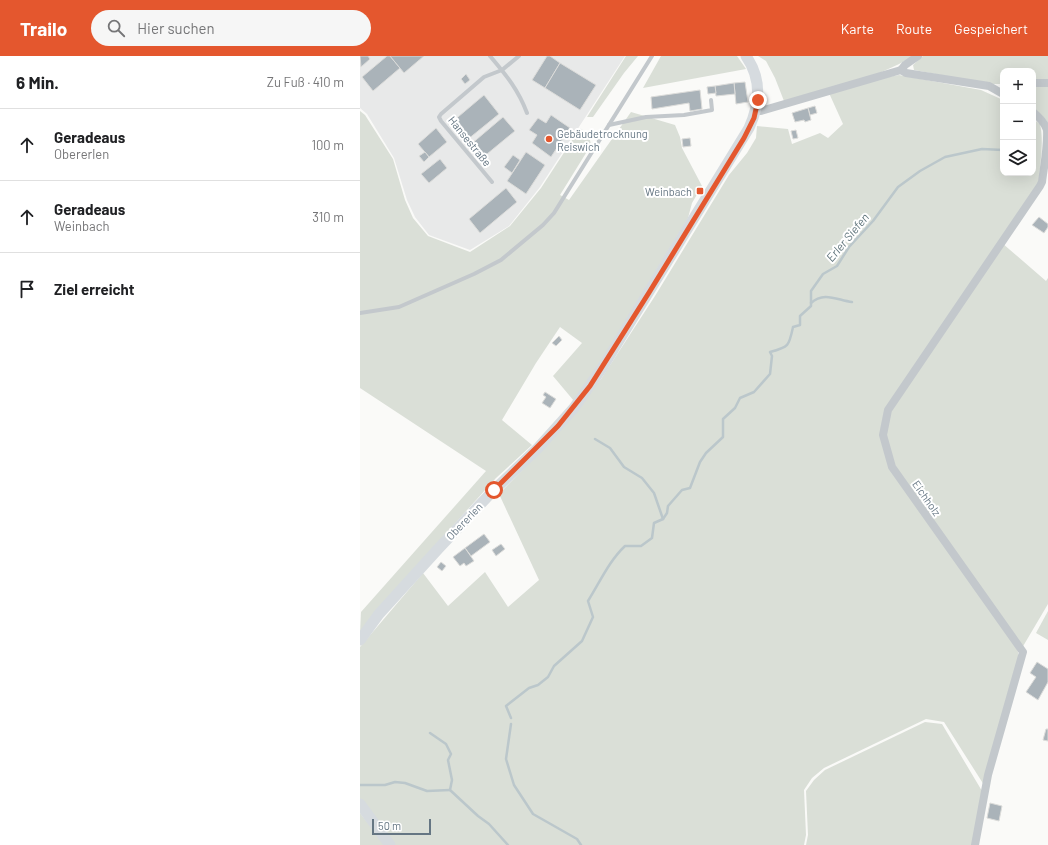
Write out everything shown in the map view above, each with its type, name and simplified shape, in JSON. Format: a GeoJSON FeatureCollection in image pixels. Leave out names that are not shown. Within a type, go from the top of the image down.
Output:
{"type":"FeatureCollection","features":[{"type":"Feature","properties":{"kind":"main road"},"geometry":{"type":"LineString","coordinates":[[746,56],[752,65],[757,78],[758,88],[756,110]]}},
{"type":"Feature","properties":{"kind":"main road","name":"Obererlen"},"geometry":{"type":"LineString","coordinates":[[360,640],[380,614],[439,548],[491,493],[538,448],[574,408],[604,365],[709,196],[746,133],[754,118],[756,110]]}},
{"type":"Feature","properties":{"kind":"main road"},"geometry":{"type":"LineString","coordinates":[[360,804],[390,845]]}},
{"type":"Feature","properties":{"kind":"street"},"geometry":{"type":"LineString","coordinates":[[756,110],[761,111],[901,70],[905,65],[918,56]]}},
{"type":"Feature","properties":{"kind":"street"},"geometry":{"type":"LineString","coordinates":[[901,70],[906,73],[989,86],[1000,85]]}},
{"type":"Feature","properties":{"kind":"street"},"geometry":{"type":"LineString","coordinates":[[1036,84],[1048,83]]}},
{"type":"Feature","properties":{"kind":"street"},"geometry":{"type":"LineString","coordinates":[[989,86],[1000,92]]}},
{"type":"Feature","properties":{"kind":"street","name":"Eichholz"},"geometry":{"type":"LineString","coordinates":[[975,845],[988,775],[1023,652],[892,467],[883,435],[888,410],[1038,191],[1042,182],[1047,146],[1047,130],[1041,119],[1036,115]]}},
{"type":"Feature","properties":{"kind":"lane"},"geometry":{"type":"LineString","coordinates":[[490,56],[509,79],[521,98],[527,113]]}},
{"type":"Feature","properties":{"kind":"lane","name":"Hansestraße"},"geometry":{"type":"LineString","coordinates":[[492,182],[439,117],[484,77],[502,70],[519,56]]}},
{"type":"Feature","properties":{"kind":"lane"},"geometry":{"type":"LineString","coordinates":[[360,313],[399,307],[474,274],[501,260],[543,225],[554,213],[652,56]]}},
{"type":"Feature","properties":{"kind":"lane"},"geometry":{"type":"LineString","coordinates":[[609,125],[646,117],[684,115],[712,110],[712,100]]}},
{"type":"Feature","properties":{"kind":"shaded area"},"geometry":{"type":"Polygon","coordinates":[[[360,56],[625,56],[540,187],[509,226],[470,250],[429,235],[415,217],[407,200],[394,158],[367,114],[360,108],[360,56]]]}},
{"type":"Feature","properties":{"kind":"shaded area"},"geometry":{"type":"Polygon","coordinates":[[[626,56],[638,56],[593,117],[587,117],[626,56]]]}},
{"type":"Feature","properties":{"kind":"shaded area"},"geometry":{"type":"Polygon","coordinates":[[[661,56],[737,56],[746,69],[643,88],[661,56]]]}},
{"type":"Feature","properties":{"kind":"shaded area"},"geometry":{"type":"Polygon","coordinates":[[[758,56],[913,56],[867,78],[784,101],[775,78],[766,61],[758,56]]]}},
{"type":"Feature","properties":{"kind":"shaded area"},"geometry":{"type":"Polygon","coordinates":[[[923,56],[1048,56],[1048,81],[1036,82],[1036,68],[1000,68],[1000,84],[990,84],[914,70],[913,65],[923,56]]]}},
{"type":"Feature","properties":{"kind":"shaded area"},"geometry":{"type":"Polygon","coordinates":[[[899,75],[981,90],[1000,99],[1000,176],[1036,176],[1036,121],[1040,124],[1042,146],[1039,182],[887,410],[886,453],[1016,646],[1018,652],[1018,661],[984,785],[944,722],[926,719],[824,768],[812,778],[804,790],[806,835],[804,845],[395,845],[360,799],[360,647],[423,573],[448,606],[485,572],[508,607],[539,580],[499,494],[536,456],[601,379],[655,296],[729,175],[747,153],[756,138],[757,126],[788,129],[792,144],[820,133],[828,138],[843,124],[829,93],[866,81],[899,75]]]}},
{"type":"Feature","properties":{"kind":"shaded area"},"geometry":{"type":"Polygon","coordinates":[[[1048,85],[1048,123],[1036,113],[1036,86],[1048,85]]]}},
{"type":"Feature","properties":{"kind":"shaded area"},"geometry":{"type":"Polygon","coordinates":[[[360,111],[365,115],[393,159],[405,200],[413,218],[428,236],[470,252],[510,226],[541,188],[580,128],[589,135],[591,145],[560,195],[569,200],[631,112],[675,125],[680,137],[682,148],[702,186],[692,203],[688,218],[596,369],[574,401],[553,376],[582,343],[560,327],[536,363],[502,420],[532,445],[496,478],[376,611],[360,634],[361,612],[486,471],[360,388],[360,111]]]}},
{"type":"Feature","properties":{"kind":"shaded area"},"geometry":{"type":"Polygon","coordinates":[[[1002,243],[1046,281],[1048,278],[1048,604],[1022,648],[894,466],[885,435],[889,411],[1002,243]]]}},
{"type":"Feature","properties":{"kind":"shaded area"},"geometry":{"type":"Polygon","coordinates":[[[1048,611],[1048,640],[1036,633],[1048,611]]]}},
{"type":"Feature","properties":{"kind":"shaded area"},"geometry":{"type":"Polygon","coordinates":[[[925,722],[942,724],[982,791],[973,845],[806,845],[808,835],[806,791],[814,780],[825,770],[925,722]]]}},
{"type":"Feature","properties":{"kind":"shaded area"},"geometry":{"type":"Polygon","coordinates":[[[360,813],[384,844],[385,845],[360,845],[360,813]]]}},
{"type":"Feature","properties":{"kind":"building"},"geometry":{"type":"Polygon","coordinates":[[[360,56],[368,56],[370,59],[361,67],[360,56]]]}},
{"type":"Feature","properties":{"kind":"building"},"geometry":{"type":"Polygon","coordinates":[[[387,56],[390,56],[400,68],[373,91],[362,77],[387,56]]]}},
{"type":"Feature","properties":{"kind":"building"},"geometry":{"type":"Polygon","coordinates":[[[390,56],[424,56],[404,73],[390,56]]]}},
{"type":"Feature","properties":{"kind":"building"},"geometry":{"type":"Polygon","coordinates":[[[547,56],[550,56],[560,63],[545,88],[532,80],[547,56]]]}},
{"type":"Feature","properties":{"kind":"building"},"geometry":{"type":"Polygon","coordinates":[[[560,63],[596,85],[580,110],[545,88],[560,63]]]}},
{"type":"Feature","properties":{"kind":"building"},"geometry":{"type":"Polygon","coordinates":[[[466,74],[470,80],[465,84],[461,79],[466,74]]]}},
{"type":"Feature","properties":{"kind":"building"},"geometry":{"type":"Polygon","coordinates":[[[745,82],[748,102],[736,104],[734,83],[745,82]]]}},
{"type":"Feature","properties":{"kind":"building"},"geometry":{"type":"Polygon","coordinates":[[[734,83],[735,94],[716,96],[715,86],[734,83]]]}},
{"type":"Feature","properties":{"kind":"building"},"geometry":{"type":"Polygon","coordinates":[[[715,86],[716,93],[708,94],[707,87],[715,86]]]}},
{"type":"Feature","properties":{"kind":"building"},"geometry":{"type":"Polygon","coordinates":[[[700,90],[702,109],[690,111],[689,103],[652,109],[651,97],[700,90]]]}},
{"type":"Feature","properties":{"kind":"building"},"geometry":{"type":"Polygon","coordinates":[[[484,95],[499,114],[467,140],[452,122],[484,95]]]}},
{"type":"Feature","properties":{"kind":"building"},"geometry":{"type":"Polygon","coordinates":[[[815,106],[817,113],[810,115],[808,108],[815,106]]]}},
{"type":"Feature","properties":{"kind":"building"},"geometry":{"type":"Polygon","coordinates":[[[808,108],[811,120],[805,122],[804,120],[795,122],[792,113],[808,108]]]}},
{"type":"Feature","properties":{"kind":"building","name":"Gebäudetrocknung Reiswich"},"geometry":{"type":"Polygon","coordinates":[[[551,115],[570,128],[551,157],[532,143],[537,135],[529,130],[538,118],[546,123],[551,115]]]}},
{"type":"Feature","properties":{"kind":"building"},"geometry":{"type":"Polygon","coordinates":[[[503,117],[515,131],[481,159],[470,145],[503,117]]]}},
{"type":"Feature","properties":{"kind":"building"},"geometry":{"type":"Polygon","coordinates":[[[436,128],[447,142],[429,157],[418,144],[436,128]]]}},
{"type":"Feature","properties":{"kind":"building"},"geometry":{"type":"Polygon","coordinates":[[[796,130],[798,138],[793,139],[791,131],[796,130]]]}},
{"type":"Feature","properties":{"kind":"building"},"geometry":{"type":"Polygon","coordinates":[[[690,138],[691,146],[683,147],[682,139],[690,138]]]}},
{"type":"Feature","properties":{"kind":"building"},"geometry":{"type":"Polygon","coordinates":[[[425,152],[429,157],[424,162],[419,156],[425,152]]]}},
{"type":"Feature","properties":{"kind":"building"},"geometry":{"type":"Polygon","coordinates":[[[526,152],[545,165],[526,194],[507,181],[526,152]]]}},
{"type":"Feature","properties":{"kind":"building"},"geometry":{"type":"Polygon","coordinates":[[[513,155],[520,160],[512,173],[504,167],[513,155]]]}},
{"type":"Feature","properties":{"kind":"building"},"geometry":{"type":"Polygon","coordinates":[[[440,159],[447,168],[429,183],[421,174],[440,159]]]}},
{"type":"Feature","properties":{"kind":"building"},"geometry":{"type":"Polygon","coordinates":[[[506,188],[517,202],[480,233],[469,219],[506,188]]]}},
{"type":"Feature","properties":{"kind":"building"},"geometry":{"type":"Polygon","coordinates":[[[1039,217],[1048,224],[1048,227],[1044,233],[1032,225],[1039,217]]]}},
{"type":"Feature","properties":{"kind":"building"},"geometry":{"type":"Polygon","coordinates":[[[559,336],[562,340],[556,346],[552,343],[559,336]]]}},
{"type":"Feature","properties":{"kind":"building"},"geometry":{"type":"Polygon","coordinates":[[[545,392],[556,399],[550,408],[542,403],[546,397],[543,395],[545,392]]]}},
{"type":"Feature","properties":{"kind":"building"},"geometry":{"type":"Polygon","coordinates":[[[484,534],[490,542],[471,556],[465,548],[484,534]]]}},
{"type":"Feature","properties":{"kind":"building"},"geometry":{"type":"Polygon","coordinates":[[[501,544],[505,549],[496,556],[492,550],[501,544]]]}},
{"type":"Feature","properties":{"kind":"building"},"geometry":{"type":"Polygon","coordinates":[[[465,548],[474,561],[466,566],[464,563],[460,566],[453,557],[465,548]]]}},
{"type":"Feature","properties":{"kind":"building"},"geometry":{"type":"Polygon","coordinates":[[[441,562],[446,566],[442,571],[437,567],[441,562]]]}},
{"type":"Feature","properties":{"kind":"building"},"geometry":{"type":"Polygon","coordinates":[[[1037,662],[1048,669],[1048,682],[1038,700],[1026,692],[1036,677],[1030,673],[1037,662]]]}},
{"type":"Feature","properties":{"kind":"building"},"geometry":{"type":"Polygon","coordinates":[[[1046,729],[1048,729],[1048,741],[1043,740],[1046,729]]]}},
{"type":"Feature","properties":{"kind":"building"},"geometry":{"type":"Polygon","coordinates":[[[990,803],[1002,806],[999,821],[987,818],[990,803]]]}},
{"type":"Feature","properties":{"kind":"waterway","name":"Erler Siefen"},"geometry":{"type":"LineString","coordinates":[[511,718],[506,706],[529,688],[538,685],[548,677],[554,666],[582,641],[593,617],[588,601],[609,565],[619,552],[625,546],[641,546],[652,538],[654,523],[663,519],[667,513],[668,506],[682,490],[690,488],[700,462],[706,453],[723,437],[723,419],[735,408],[740,398],[754,392],[770,374],[772,356],[770,352],[781,349],[787,345],[793,327],[800,325],[800,316],[811,306],[811,291],[823,274],[837,266],[849,247],[873,221],[898,187],[920,171],[945,157],[982,149],[1000,150]]}},
{"type":"Feature","properties":{"kind":"waterway"},"geometry":{"type":"LineString","coordinates":[[811,303],[816,299],[826,297],[852,302]]}},
{"type":"Feature","properties":{"kind":"waterway"},"geometry":{"type":"LineString","coordinates":[[595,439],[610,448],[624,467],[642,478],[654,493],[663,519]]}},
{"type":"Feature","properties":{"kind":"waterway","name":"Erler Siefen"},"geometry":{"type":"LineString","coordinates":[[511,724],[506,759],[514,785],[533,814],[577,839],[581,845]]}},
{"type":"Feature","properties":{"kind":"waterway"},"geometry":{"type":"LineString","coordinates":[[430,733],[446,744],[451,754],[448,760],[452,780],[450,790],[489,824],[508,845]]}},
{"type":"Feature","properties":{"kind":"waterway"},"geometry":{"type":"LineString","coordinates":[[360,785],[385,785],[395,782],[405,783],[427,791],[450,790]]}},
{"type":"Feature","properties":{"kind":"place","name":"Gebäudetrocknung Reiswich"},"geometry":{"type":"Point","coordinates":[549,139]}},
{"type":"Feature","properties":{"kind":"place","name":"Weinbach"},"geometry":{"type":"Point","coordinates":[700,191]}},
{"type":"Feature","properties":{"kind":"route"},"geometry":{"type":"LineString","coordinates":[[494,490],[538,448],[574,408],[590,386],[744,138],[754,118],[758,100]]}}]}
